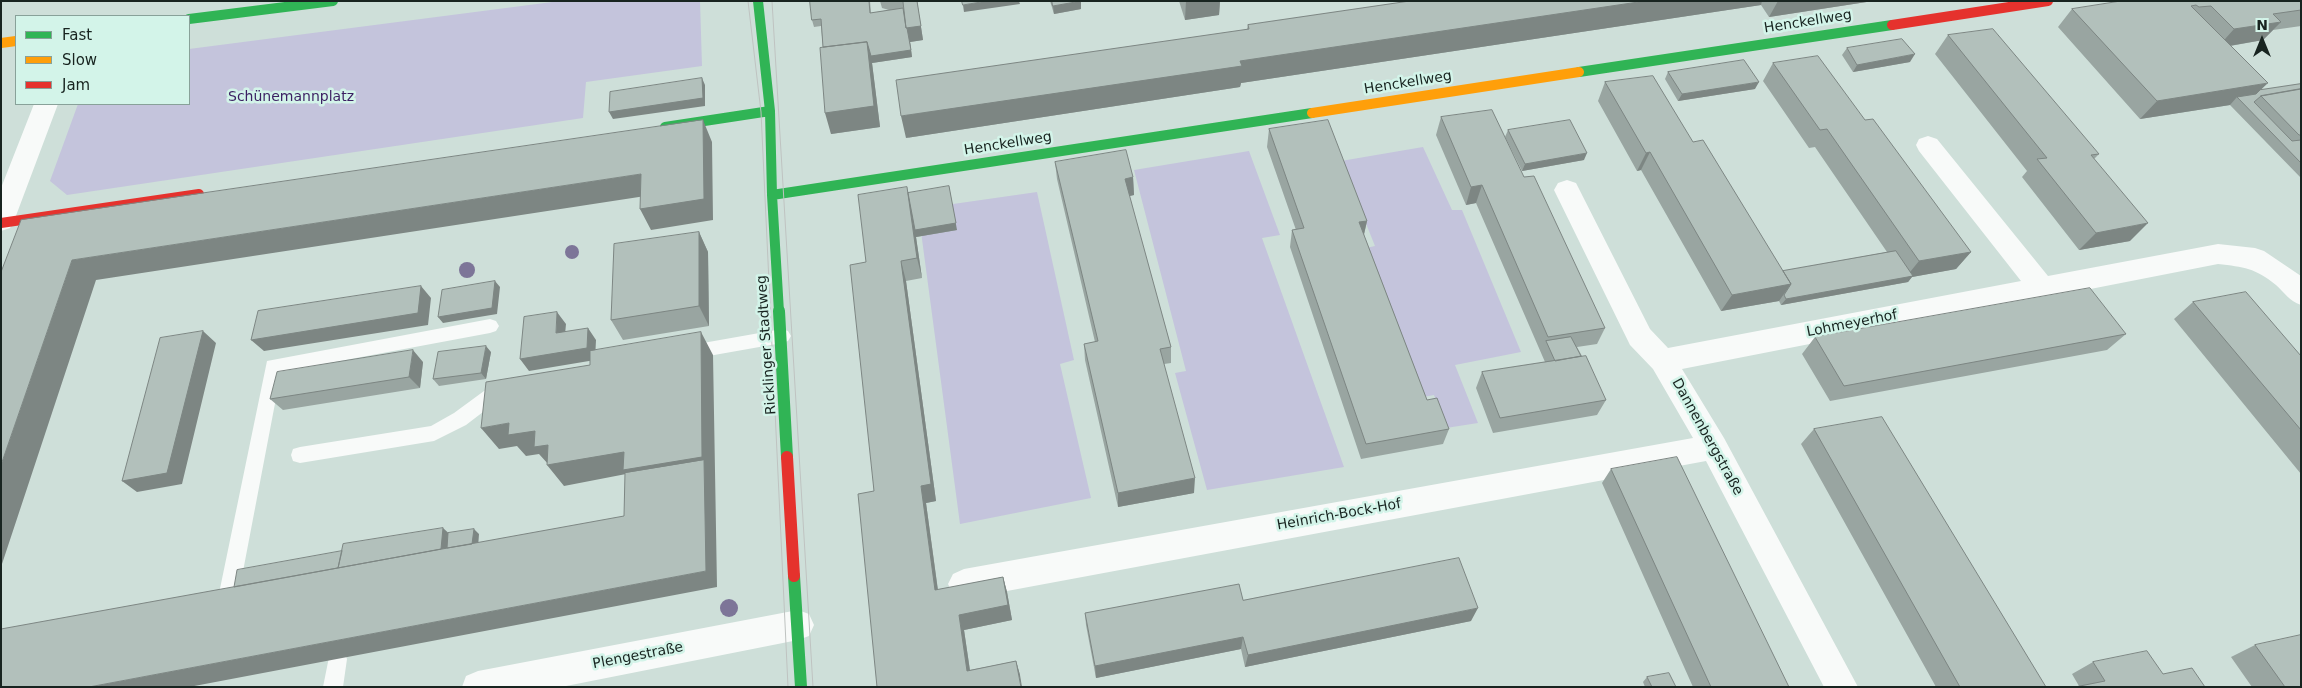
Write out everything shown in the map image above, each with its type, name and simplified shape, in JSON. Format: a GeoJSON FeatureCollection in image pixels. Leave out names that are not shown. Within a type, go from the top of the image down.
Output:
{"type":"FeatureCollection","features":[{"type":"Feature","properties":{"kind":"street"},"geometry":{"type":"LineString","coordinates":[[190,19],[333,1]]}},
{"type":"Feature","properties":{"kind":"street","name":"Ricklinger Stadtweg"},"geometry":{"type":"LineString","coordinates":[[758,1],[770,111],[772,195],[782,336],[801,687]]}},
{"type":"Feature","properties":{"kind":"street","name":"Henckellweg"},"geometry":{"type":"LineString","coordinates":[[772,195],[2048,1]]}},
{"type":"Feature","properties":{"kind":"street"},"geometry":{"type":"LineString","coordinates":[[1,43],[15,41]]}},
{"type":"Feature","properties":{"kind":"street"},"geometry":{"type":"LineString","coordinates":[[46,105],[1,222],[208,193]]}},
{"type":"Feature","properties":{"kind":"street"},"geometry":{"type":"LineString","coordinates":[[658,128],[770,111]]}},
{"type":"Feature","properties":{"kind":"street"},"geometry":{"type":"LineString","coordinates":[[1928,145],[2041,287]]}},
{"type":"Feature","properties":{"kind":"street","name":"Dannenbergstraße"},"geometry":{"type":"LineString","coordinates":[[1567,190],[1640,337],[1663,361],[1714,447],[1842,687]]}},
{"type":"Feature","properties":{"kind":"street","name":"Lohmeyerhof"},"geometry":{"type":"LineString","coordinates":[[1663,361],[2218,254],[2255,258],[2286,278],[2301,294]]}},
{"type":"Feature","properties":{"kind":"street","name":"Heinrich-Bock-Hof"},"geometry":{"type":"LineString","coordinates":[[964,584],[1714,447]]}},
{"type":"Feature","properties":{"kind":"street","name":"Plengestraße"},"geometry":{"type":"LineString","coordinates":[[478,687],[798,625]]}},
{"type":"Feature","properties":{"kind":"lane"},"geometry":{"type":"LineString","coordinates":[[226,608],[273,366],[490,326]]}},
{"type":"Feature","properties":{"kind":"lane"},"geometry":{"type":"LineString","coordinates":[[674,355],[782,336]]}},
{"type":"Feature","properties":{"kind":"lane"},"geometry":{"type":"LineString","coordinates":[[300,455],[434,433],[460,419],[490,396],[518,385]]}},
{"type":"Feature","properties":{"kind":"lane"},"geometry":{"type":"LineString","coordinates":[[333,687],[337,658]]}},
{"type":"Feature","properties":{"kind":"green space","name":"Schünemannplatz"},"geometry":{"type":"Polygon","coordinates":[[[560,1],[700,1],[702,66],[586,82],[583,118],[67,195],[50,181],[78,105],[190,105],[190,49],[560,1]]]}},
{"type":"Feature","properties":{"kind":"green space"},"geometry":{"type":"Polygon","coordinates":[[[1423,147],[1452,210],[1462,210],[1521,352],[1455,365],[1478,423],[1446,428],[1434,395],[1423,397],[1366,248],[1375,246],[1341,161],[1423,147]]]}},
{"type":"Feature","properties":{"kind":"green space"},"geometry":{"type":"Polygon","coordinates":[[[1249,151],[1280,235],[1262,238],[1344,467],[1207,490],[1175,373],[1186,371],[1134,170],[1249,151]]]}},
{"type":"Feature","properties":{"kind":"green space"},"geometry":{"type":"Polygon","coordinates":[[[1037,192],[1074,360],[1060,364],[1091,498],[960,524],[918,209],[1037,192]]]}},
{"type":"Feature","properties":{"kind":"building"},"geometry":{"type":"Polygon","coordinates":[[[810,1],[869,1],[870,13],[903,8],[911,50],[871,56],[867,42],[823,47],[821,19],[812,20],[810,1]]]}},
{"type":"Feature","properties":{"kind":"building"},"geometry":{"type":"Polygon","coordinates":[[[901,1],[917,1],[921,26],[906,28],[903,2],[901,1]]]}},
{"type":"Feature","properties":{"kind":"building"},"geometry":{"type":"Polygon","coordinates":[[[962,1],[987,1],[963,5],[962,1]]]}},
{"type":"Feature","properties":{"kind":"building"},"geometry":{"type":"Polygon","coordinates":[[[1052,1],[1081,1],[1053,6],[1052,1]]]}},
{"type":"Feature","properties":{"kind":"building"},"geometry":{"type":"Polygon","coordinates":[[[1410,1],[1645,1],[1240,61],[1242,66],[901,116],[896,80],[1249,29],[1248,25],[1410,1]]]}},
{"type":"Feature","properties":{"kind":"building"},"geometry":{"type":"Polygon","coordinates":[[[2121,1],[2301,1],[2301,10],[2273,14],[2281,22],[2234,29],[2211,6],[2191,6],[2268,83],[2157,101],[2072,9],[2121,1]]]}},
{"type":"Feature","properties":{"kind":"building"},"geometry":{"type":"Polygon","coordinates":[[[1993,29],[2099,154],[2091,155],[2148,223],[2096,233],[2037,159],[2047,158],[1948,35],[1993,29]]]}},
{"type":"Feature","properties":{"kind":"building"},"geometry":{"type":"Polygon","coordinates":[[[1902,39],[1915,54],[1857,65],[1847,48],[1902,39]]]}},
{"type":"Feature","properties":{"kind":"building"},"geometry":{"type":"Polygon","coordinates":[[[867,42],[874,106],[825,113],[820,48],[867,42]]]}},
{"type":"Feature","properties":{"kind":"building"},"geometry":{"type":"Polygon","coordinates":[[[1818,56],[1865,120],[1873,119],[1971,252],[1919,261],[1827,129],[1820,130],[1773,63],[1818,56]]]}},
{"type":"Feature","properties":{"kind":"building"},"geometry":{"type":"Polygon","coordinates":[[[1744,60],[1759,82],[1682,94],[1668,72],[1744,60]]]}},
{"type":"Feature","properties":{"kind":"building"},"geometry":{"type":"Polygon","coordinates":[[[1653,76],[1693,142],[1703,140],[1791,284],[1732,295],[1650,152],[1646,153],[1605,82],[1653,76]]]}},
{"type":"Feature","properties":{"kind":"building"},"geometry":{"type":"Polygon","coordinates":[[[702,78],[703,98],[609,112],[610,92],[702,78]]]}},
{"type":"Feature","properties":{"kind":"building"},"geometry":{"type":"Polygon","coordinates":[[[2301,84],[2301,89],[2261,96],[2254,102],[2292,141],[2301,140],[2301,163],[2237,97],[2256,94],[2260,90],[2301,84]]]}},
{"type":"Feature","properties":{"kind":"building"},"geometry":{"type":"Polygon","coordinates":[[[2301,89],[2301,135],[2299,135],[2261,96],[2301,89]]]}},
{"type":"Feature","properties":{"kind":"building"},"geometry":{"type":"Polygon","coordinates":[[[1492,110],[1524,177],[1534,176],[1605,328],[1548,337],[1482,185],[1471,187],[1441,117],[1492,110]]]}},
{"type":"Feature","properties":{"kind":"building"},"geometry":{"type":"Polygon","coordinates":[[[703,120],[704,199],[640,209],[641,174],[72,260],[1,465],[1,272],[21,220],[703,120]]]}},
{"type":"Feature","properties":{"kind":"building"},"geometry":{"type":"Polygon","coordinates":[[[1328,120],[1367,221],[1359,222],[1427,400],[1437,398],[1449,429],[1366,444],[1292,230],[1304,228],[1269,129],[1328,120]]]}},
{"type":"Feature","properties":{"kind":"building"},"geometry":{"type":"Polygon","coordinates":[[[1570,120],[1587,153],[1525,164],[1508,130],[1570,120]]]}},
{"type":"Feature","properties":{"kind":"building"},"geometry":{"type":"Polygon","coordinates":[[[1126,150],[1133,177],[1125,179],[1171,347],[1160,349],[1195,478],[1118,493],[1084,344],[1098,341],[1055,162],[1126,150]]]}},
{"type":"Feature","properties":{"kind":"building"},"geometry":{"type":"Polygon","coordinates":[[[949,186],[956,223],[915,230],[908,193],[949,186]]]}},
{"type":"Feature","properties":{"kind":"building"},"geometry":{"type":"Polygon","coordinates":[[[907,187],[917,258],[901,261],[931,484],[921,486],[935,590],[1003,577],[1008,605],[959,615],[967,671],[1016,661],[1021,687],[877,687],[858,494],[874,491],[850,265],[866,262],[858,195],[907,187]]]}},
{"type":"Feature","properties":{"kind":"building"},"geometry":{"type":"Polygon","coordinates":[[[699,232],[699,306],[611,320],[614,244],[699,232]]]}},
{"type":"Feature","properties":{"kind":"building"},"geometry":{"type":"Polygon","coordinates":[[[1896,251],[1913,276],[1786,299],[1784,295],[1791,284],[1783,271],[1896,251]]]}},
{"type":"Feature","properties":{"kind":"building"},"geometry":{"type":"Polygon","coordinates":[[[495,281],[492,308],[438,317],[442,290],[495,281]]]}},
{"type":"Feature","properties":{"kind":"building"},"geometry":{"type":"Polygon","coordinates":[[[421,286],[418,313],[251,340],[258,311],[421,286]]]}},
{"type":"Feature","properties":{"kind":"building"},"geometry":{"type":"Polygon","coordinates":[[[2090,288],[2126,334],[1844,386],[1815,337],[2090,288]]]}},
{"type":"Feature","properties":{"kind":"building"},"geometry":{"type":"Polygon","coordinates":[[[2246,292],[2301,356],[2301,430],[2193,302],[2246,292]]]}},
{"type":"Feature","properties":{"kind":"building"},"geometry":{"type":"Polygon","coordinates":[[[557,312],[556,333],[588,328],[587,348],[520,359],[524,317],[557,312]]]}},
{"type":"Feature","properties":{"kind":"building"},"geometry":{"type":"Polygon","coordinates":[[[203,331],[167,473],[122,481],[160,338],[203,331]]]}},
{"type":"Feature","properties":{"kind":"building"},"geometry":{"type":"Polygon","coordinates":[[[701,332],[702,457],[623,470],[624,452],[547,465],[548,445],[534,447],[535,431],[508,435],[509,423],[481,428],[486,382],[590,365],[590,351],[701,332]]]}},
{"type":"Feature","properties":{"kind":"building"},"geometry":{"type":"Polygon","coordinates":[[[1571,337],[1581,356],[1555,361],[1546,341],[1571,337]]]}},
{"type":"Feature","properties":{"kind":"building"},"geometry":{"type":"Polygon","coordinates":[[[486,346],[481,373],[433,379],[438,352],[486,346]]]}},
{"type":"Feature","properties":{"kind":"building"},"geometry":{"type":"Polygon","coordinates":[[[413,350],[409,377],[270,399],[277,372],[413,350]]]}},
{"type":"Feature","properties":{"kind":"building"},"geometry":{"type":"Polygon","coordinates":[[[1586,356],[1606,400],[1500,418],[1482,372],[1586,356]]]}},
{"type":"Feature","properties":{"kind":"building"},"geometry":{"type":"Polygon","coordinates":[[[1882,417],[2046,687],[1960,687],[1814,429],[1882,417]]]}},
{"type":"Feature","properties":{"kind":"building"},"geometry":{"type":"Polygon","coordinates":[[[1677,457],[1789,687],[1711,687],[1611,469],[1677,457]]]}},
{"type":"Feature","properties":{"kind":"building"},"geometry":{"type":"Polygon","coordinates":[[[704,460],[706,571],[89,687],[1,687],[1,629],[624,516],[625,473],[704,460]]]}},
{"type":"Feature","properties":{"kind":"building"},"geometry":{"type":"Polygon","coordinates":[[[443,528],[441,549],[338,568],[343,544],[443,528]]]}},
{"type":"Feature","properties":{"kind":"building"},"geometry":{"type":"Polygon","coordinates":[[[474,529],[472,544],[447,548],[448,533],[474,529]]]}},
{"type":"Feature","properties":{"kind":"building"},"geometry":{"type":"Polygon","coordinates":[[[342,551],[338,568],[234,587],[237,570],[342,551]]]}},
{"type":"Feature","properties":{"kind":"building"},"geometry":{"type":"Polygon","coordinates":[[[1459,558],[1478,608],[1248,655],[1243,637],[1095,666],[1085,613],[1239,584],[1243,600],[1459,558]]]}},
{"type":"Feature","properties":{"kind":"building"},"geometry":{"type":"Polygon","coordinates":[[[2301,635],[2301,687],[2285,687],[2255,645],[2301,635]]]}},
{"type":"Feature","properties":{"kind":"building"},"geometry":{"type":"Polygon","coordinates":[[[2147,651],[2163,674],[2192,668],[2205,687],[2075,687],[2105,681],[2093,662],[2147,651]]]}},
{"type":"Feature","properties":{"kind":"building"},"geometry":{"type":"Polygon","coordinates":[[[1669,673],[1676,687],[1652,687],[1647,677],[1669,673]]]}},
{"type":"Feature","properties":{"kind":"tram line"},"geometry":{"type":"LineString","coordinates":[[748,1],[761,112],[788,687]]}},
{"type":"Feature","properties":{"kind":"tram line"},"geometry":{"type":"LineString","coordinates":[[772,1],[813,687]]}},
{"type":"Feature","properties":{"kind":"traffic: fast"},"geometry":{"type":"LineString","coordinates":[[190,19],[333,1]]}},
{"type":"Feature","properties":{"kind":"traffic: fast"},"geometry":{"type":"LineString","coordinates":[[758,1],[770,111],[772,195],[787,457]]}},
{"type":"Feature","properties":{"kind":"traffic: fast"},"geometry":{"type":"LineString","coordinates":[[1579,72],[1892,25]]}},
{"type":"Feature","properties":{"kind":"traffic: fast"},"geometry":{"type":"LineString","coordinates":[[665,127],[770,111]]}},
{"type":"Feature","properties":{"kind":"traffic: fast"},"geometry":{"type":"LineString","coordinates":[[772,195],[1312,113]]}},
{"type":"Feature","properties":{"kind":"traffic: fast"},"geometry":{"type":"LineString","coordinates":[[794,576],[801,687]]}},
{"type":"Feature","properties":{"kind":"traffic: slow"},"geometry":{"type":"LineString","coordinates":[[1,43],[15,41]]}},
{"type":"Feature","properties":{"kind":"traffic: slow"},"geometry":{"type":"LineString","coordinates":[[1312,113],[1579,72]]}},
{"type":"Feature","properties":{"kind":"traffic: jam"},"geometry":{"type":"LineString","coordinates":[[1892,25],[2048,1]]}},
{"type":"Feature","properties":{"kind":"traffic: jam"},"geometry":{"type":"LineString","coordinates":[[1,223],[199,194]]}},
{"type":"Feature","properties":{"kind":"traffic: jam"},"geometry":{"type":"LineString","coordinates":[[787,457],[794,576]]}}]}
